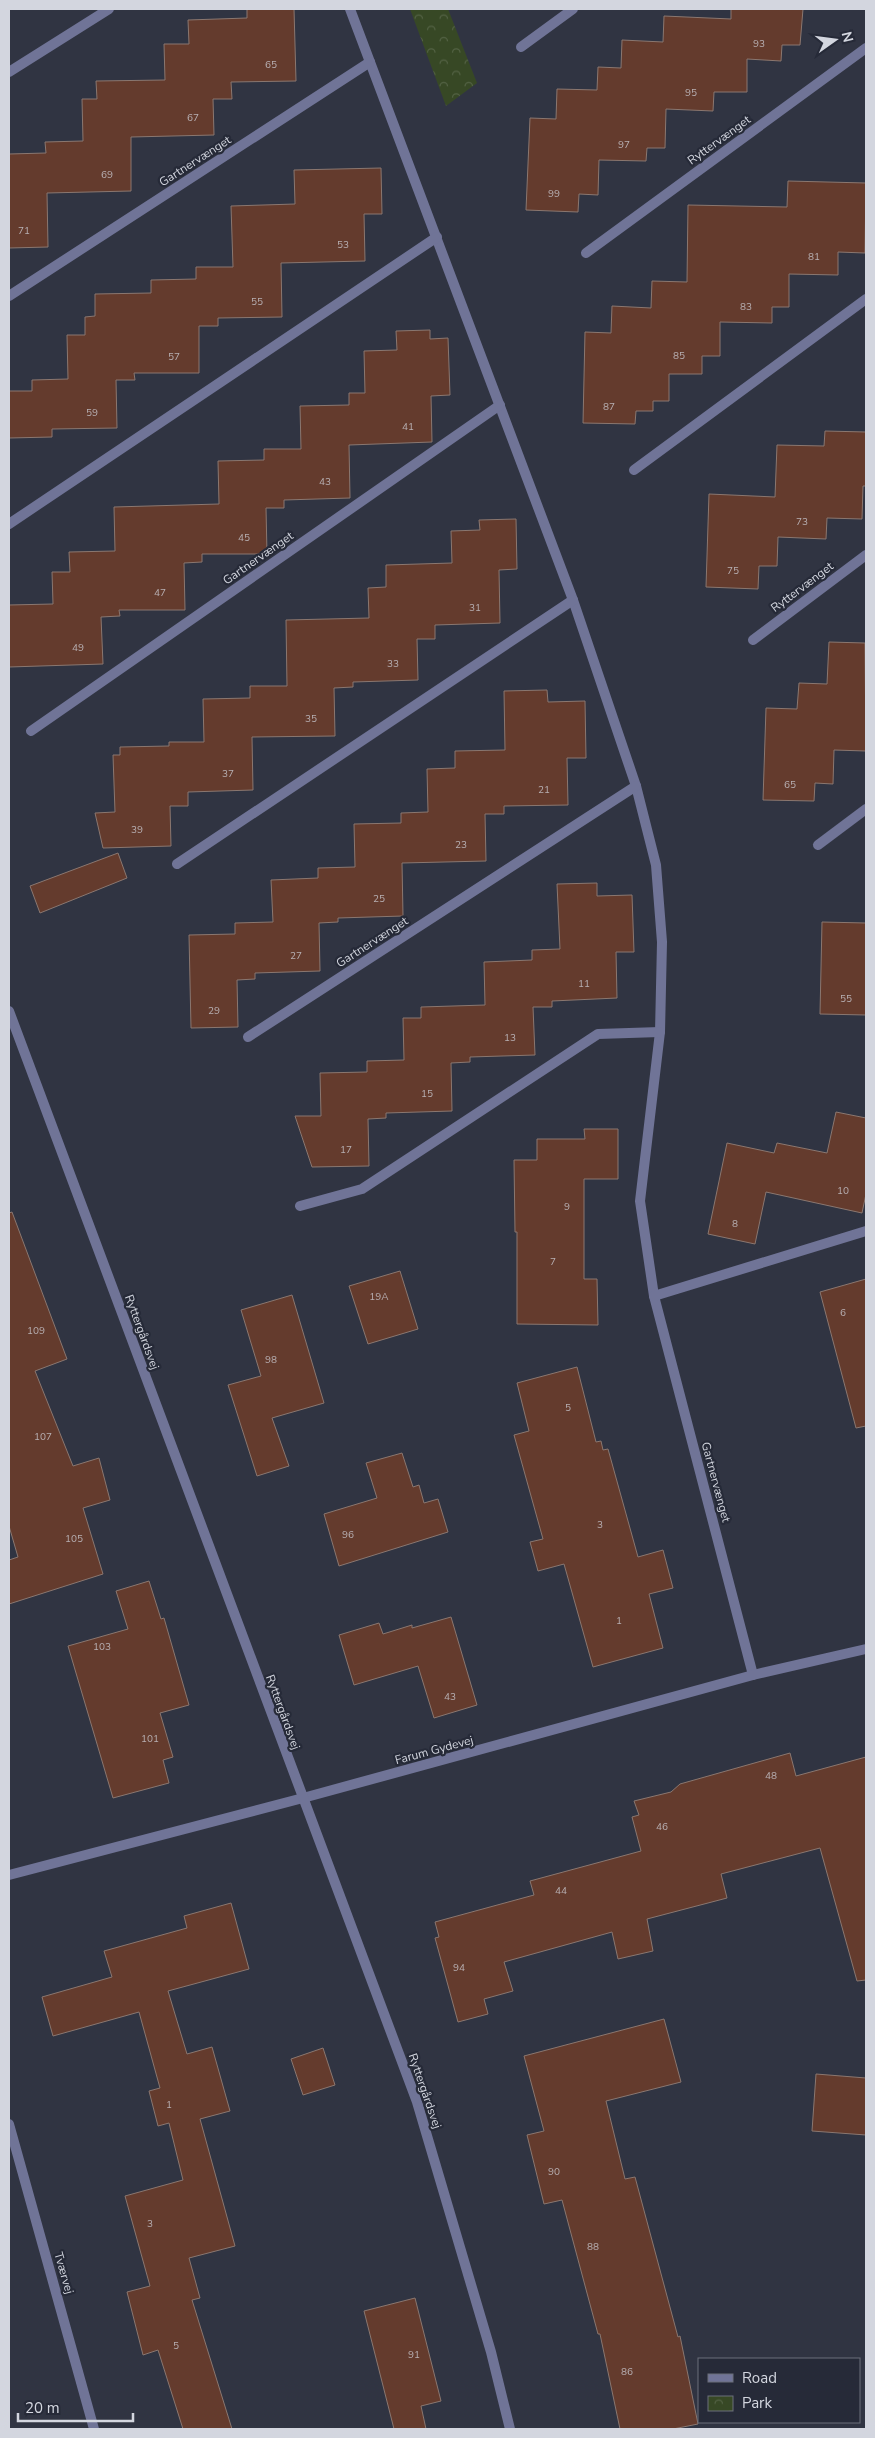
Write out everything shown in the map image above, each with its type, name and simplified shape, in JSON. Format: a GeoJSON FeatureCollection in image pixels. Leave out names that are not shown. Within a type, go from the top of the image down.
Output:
{"type":"FeatureCollection","features":[{"type":"Feature","properties":{"kind":"street"},"geometry":{"type":"LineString","coordinates":[[9,72],[108,9]]}},
{"type":"Feature","properties":{"kind":"street","name":"Gartnervænget"},"geometry":{"type":"LineString","coordinates":[[350,9],[573,600],[636,786],[656,865],[662,942],[660,1032],[640,1201],[654,1296],[754,1675]]}},
{"type":"Feature","properties":{"kind":"street"},"geometry":{"type":"LineString","coordinates":[[521,47],[573,9]]}},
{"type":"Feature","properties":{"kind":"street","name":"Ryttervænget"},"geometry":{"type":"LineString","coordinates":[[586,253],[866,48]]}},
{"type":"Feature","properties":{"kind":"street","name":"Gartnervænget"},"geometry":{"type":"LineString","coordinates":[[9,296],[370,62]]}},
{"type":"Feature","properties":{"kind":"street"},"geometry":{"type":"LineString","coordinates":[[9,524],[436,237]]}},
{"type":"Feature","properties":{"kind":"street"},"geometry":{"type":"LineString","coordinates":[[634,470],[866,299]]}},
{"type":"Feature","properties":{"kind":"street","name":"Gartnervænget"},"geometry":{"type":"LineString","coordinates":[[31,731],[500,405]]}},
{"type":"Feature","properties":{"kind":"street","name":"Ryttervænget"},"geometry":{"type":"LineString","coordinates":[[753,640],[866,556]]}},
{"type":"Feature","properties":{"kind":"street"},"geometry":{"type":"LineString","coordinates":[[177,864],[573,600]]}},
{"type":"Feature","properties":{"kind":"street","name":"Gartnervænget"},"geometry":{"type":"LineString","coordinates":[[248,1037],[636,786]]}},
{"type":"Feature","properties":{"kind":"street"},"geometry":{"type":"LineString","coordinates":[[818,845],[866,809]]}},
{"type":"Feature","properties":{"kind":"street","name":"Ryttergårdsvej"},"geometry":{"type":"LineString","coordinates":[[9,1011],[417,2102],[497,2372],[510,2429]]}},
{"type":"Feature","properties":{"kind":"street"},"geometry":{"type":"LineString","coordinates":[[300,1206],[362,1189],[598,1034],[660,1032]]}},
{"type":"Feature","properties":{"kind":"street"},"geometry":{"type":"LineString","coordinates":[[654,1296],[866,1231]]}},
{"type":"Feature","properties":{"kind":"street","name":"Farum Gydevej"},"geometry":{"type":"LineString","coordinates":[[9,1875],[303,1798],[754,1675],[866,1649]]}},
{"type":"Feature","properties":{"kind":"street","name":"Tværvej"},"geometry":{"type":"LineString","coordinates":[[9,2124],[94,2429]]}},
{"type":"Feature","properties":{"kind":"green space"},"geometry":{"type":"Polygon","coordinates":[[[410,9],[448,9],[477,83],[446,106],[410,9]]]}},
{"type":"Feature","properties":{"kind":"building"},"geometry":{"type":"Polygon","coordinates":[[[247,9],[294,9],[296,81],[231,82],[232,99],[213,99],[214,135],[131,137],[131,191],[47,193],[48,247],[9,248],[9,154],[46,153],[45,142],[83,141],[82,99],[97,99],[96,81],[165,80],[164,44],[189,44],[188,20],[247,18],[247,9]]]}},
{"type":"Feature","properties":{"kind":"building"},"geometry":{"type":"Polygon","coordinates":[[[731,9],[803,9],[800,45],[782,45],[781,61],[747,59],[747,92],[714,92],[713,111],[666,109],[665,148],[647,148],[646,161],[599,160],[598,195],[579,194],[578,212],[526,210],[530,118],[556,119],[557,89],[597,90],[598,67],[621,68],[622,40],[663,42],[664,16],[731,19],[731,9]]]}},
{"type":"Feature","properties":{"kind":"building"},"geometry":{"type":"Polygon","coordinates":[[[381,168],[382,214],[364,214],[365,261],[281,263],[282,317],[218,318],[218,326],[199,326],[199,373],[134,373],[135,380],[116,380],[117,428],[52,429],[52,437],[9,438],[9,391],[32,391],[32,380],[68,379],[67,335],[85,335],[85,317],[95,316],[95,294],[151,293],[151,280],[196,279],[196,267],[233,267],[231,206],[295,204],[294,170],[381,168]]]}},
{"type":"Feature","properties":{"kind":"building"},"geometry":{"type":"Polygon","coordinates":[[[788,181],[866,183],[865,253],[838,252],[838,275],[789,274],[789,307],[772,307],[772,323],[720,322],[720,356],[702,356],[702,374],[669,374],[669,401],[653,401],[653,411],[636,411],[635,424],[583,423],[585,332],[611,333],[612,306],[651,308],[652,281],[687,282],[688,205],[787,207],[788,181]]]}},
{"type":"Feature","properties":{"kind":"building"},"geometry":{"type":"Polygon","coordinates":[[[430,330],[430,339],[448,338],[450,395],[431,396],[432,442],[349,445],[350,498],[284,500],[284,508],[266,508],[267,554],[202,554],[202,562],[184,563],[185,610],[119,610],[120,616],[101,617],[103,664],[9,667],[9,605],[53,604],[52,572],[70,572],[69,552],[115,551],[114,507],[219,504],[218,461],[264,460],[264,449],[301,449],[300,406],[349,405],[349,393],[365,393],[364,351],[397,350],[396,331],[430,330]]]}},
{"type":"Feature","properties":{"kind":"building"},"geometry":{"type":"Polygon","coordinates":[[[825,431],[866,432],[866,486],[863,486],[862,519],[827,518],[826,539],[778,537],[777,566],[759,566],[758,589],[706,587],[709,494],[775,497],[777,445],[824,446],[825,431]]]}},
{"type":"Feature","properties":{"kind":"building"},"geometry":{"type":"Polygon","coordinates":[[[516,519],[517,569],[499,570],[500,623],[435,625],[435,639],[417,639],[418,680],[353,682],[353,687],[334,688],[335,736],[252,737],[253,790],[188,792],[188,806],[170,806],[171,846],[103,848],[95,813],[115,812],[113,755],[120,755],[120,747],[169,746],[169,742],[204,742],[203,699],[250,698],[250,686],[287,686],[286,620],[369,618],[368,588],[386,587],[386,565],[452,563],[451,531],[480,530],[479,520],[516,519]]]}},
{"type":"Feature","properties":{"kind":"building"},"geometry":{"type":"Polygon","coordinates":[[[829,642],[865,643],[866,751],[834,750],[833,784],[815,783],[814,801],[763,800],[766,708],[797,709],[799,683],[827,684],[829,642]]]}},
{"type":"Feature","properties":{"kind":"building"},"geometry":{"type":"Polygon","coordinates":[[[547,690],[548,702],[585,701],[586,758],[567,758],[568,805],[504,806],[504,814],[485,814],[486,861],[402,863],[403,916],[338,918],[338,922],[319,923],[320,971],[255,973],[255,979],[237,980],[238,1027],[191,1028],[189,935],[235,934],[235,923],[273,922],[271,880],[318,878],[318,868],[355,867],[354,824],[401,823],[401,813],[428,812],[427,769],[455,768],[455,751],[505,750],[504,691],[547,690]]]}},
{"type":"Feature","properties":{"kind":"building"},"geometry":{"type":"Polygon","coordinates":[[[118,853],[127,878],[40,913],[30,886],[118,853]]]}},
{"type":"Feature","properties":{"kind":"building"},"geometry":{"type":"Polygon","coordinates":[[[597,883],[597,896],[632,895],[634,952],[616,952],[617,998],[552,1001],[552,1007],[533,1007],[535,1055],[470,1057],[470,1062],[451,1063],[452,1111],[386,1113],[386,1118],[368,1119],[369,1166],[312,1167],[295,1116],[321,1116],[320,1073],[367,1072],[367,1061],[404,1060],[403,1018],[421,1018],[421,1007],[485,1005],[484,962],[532,960],[532,950],[560,949],[557,884],[597,883]]]}},
{"type":"Feature","properties":{"kind":"building"},"geometry":{"type":"Polygon","coordinates":[[[822,922],[866,923],[866,1015],[820,1014],[822,922]]]}},
{"type":"Feature","properties":{"kind":"building"},"geometry":{"type":"Polygon","coordinates":[[[836,1112],[866,1118],[866,1194],[862,1213],[766,1192],[755,1244],[708,1234],[727,1143],[774,1153],[777,1143],[827,1153],[836,1112]]]}},
{"type":"Feature","properties":{"kind":"building"},"geometry":{"type":"Polygon","coordinates":[[[584,1129],[618,1129],[618,1179],[584,1179],[584,1279],[597,1279],[598,1325],[517,1324],[517,1232],[515,1232],[514,1160],[537,1160],[537,1139],[585,1139],[584,1129]]]}},
{"type":"Feature","properties":{"kind":"building"},"geometry":{"type":"Polygon","coordinates":[[[12,1212],[67,1359],[35,1371],[73,1466],[99,1458],[110,1500],[83,1508],[103,1574],[9,1604],[9,1560],[18,1557],[9,1526],[9,1213],[12,1212]]]}},
{"type":"Feature","properties":{"kind":"building"},"geometry":{"type":"Polygon","coordinates":[[[400,1271],[418,1329],[368,1344],[349,1286],[400,1271]]]}},
{"type":"Feature","properties":{"kind":"building"},"geometry":{"type":"Polygon","coordinates":[[[866,1279],[866,1426],[856,1428],[820,1292],[866,1279]]]}},
{"type":"Feature","properties":{"kind":"building"},"geometry":{"type":"Polygon","coordinates":[[[292,1295],[324,1403],[272,1418],[289,1466],[257,1476],[228,1385],[261,1376],[241,1310],[292,1295]]]}},
{"type":"Feature","properties":{"kind":"building"},"geometry":{"type":"Polygon","coordinates":[[[577,1367],[596,1442],[601,1441],[603,1450],[608,1449],[638,1557],[663,1550],[673,1588],[649,1594],[663,1648],[593,1667],[564,1564],[538,1571],[530,1542],[543,1539],[514,1435],[529,1431],[517,1383],[577,1367]]]}},
{"type":"Feature","properties":{"kind":"building"},"geometry":{"type":"Polygon","coordinates":[[[402,1453],[413,1487],[419,1485],[424,1503],[438,1499],[448,1532],[339,1566],[324,1514],[377,1498],[366,1463],[402,1453]]]}},
{"type":"Feature","properties":{"kind":"building"},"geometry":{"type":"Polygon","coordinates":[[[149,1581],[161,1619],[164,1618],[189,1705],[160,1713],[173,1757],[163,1760],[169,1783],[113,1798],[68,1646],[128,1629],[116,1591],[149,1581]]]}},
{"type":"Feature","properties":{"kind":"building"},"geometry":{"type":"Polygon","coordinates":[[[451,1617],[477,1705],[434,1718],[418,1666],[354,1685],[339,1635],[379,1623],[383,1634],[412,1625],[412,1628],[451,1617]]]}},
{"type":"Feature","properties":{"kind":"building"},"geometry":{"type":"Polygon","coordinates":[[[790,1753],[796,1776],[866,1757],[866,1980],[857,1981],[820,1848],[721,1874],[727,1898],[647,1919],[653,1951],[618,1959],[612,1932],[504,1962],[513,1991],[484,1999],[488,2014],[458,2022],[435,1938],[439,1937],[435,1922],[534,1895],[530,1881],[641,1851],[632,1817],[639,1815],[634,1801],[671,1792],[680,1784],[790,1753]]]}},
{"type":"Feature","properties":{"kind":"building"},"geometry":{"type":"Polygon","coordinates":[[[231,1903],[249,1969],[168,1991],[187,2054],[212,2047],[230,2111],[200,2119],[235,2246],[189,2258],[200,2298],[192,2300],[232,2429],[183,2429],[158,2350],[143,2355],[127,2292],[150,2286],[125,2196],[183,2180],[169,2123],[158,2126],[149,2091],[160,2088],[139,2012],[53,2036],[42,1997],[112,1977],[104,1951],[187,1928],[184,1916],[231,1903]]]}},
{"type":"Feature","properties":{"kind":"building"},"geometry":{"type":"Polygon","coordinates":[[[664,2019],[681,2082],[606,2101],[625,2179],[635,2177],[678,2337],[680,2336],[698,2424],[673,2429],[620,2429],[600,2334],[598,2334],[562,2200],[544,2204],[527,2135],[544,2131],[524,2056],[664,2019]]]}},
{"type":"Feature","properties":{"kind":"building"},"geometry":{"type":"Polygon","coordinates":[[[323,2048],[335,2085],[303,2095],[291,2059],[323,2048]]]}},
{"type":"Feature","properties":{"kind":"building"},"geometry":{"type":"Polygon","coordinates":[[[816,2074],[866,2078],[866,2135],[812,2131],[816,2074]]]}},
{"type":"Feature","properties":{"kind":"building"},"geometry":{"type":"Polygon","coordinates":[[[415,2298],[441,2401],[421,2406],[426,2429],[394,2429],[364,2311],[415,2298]]]}}]}
